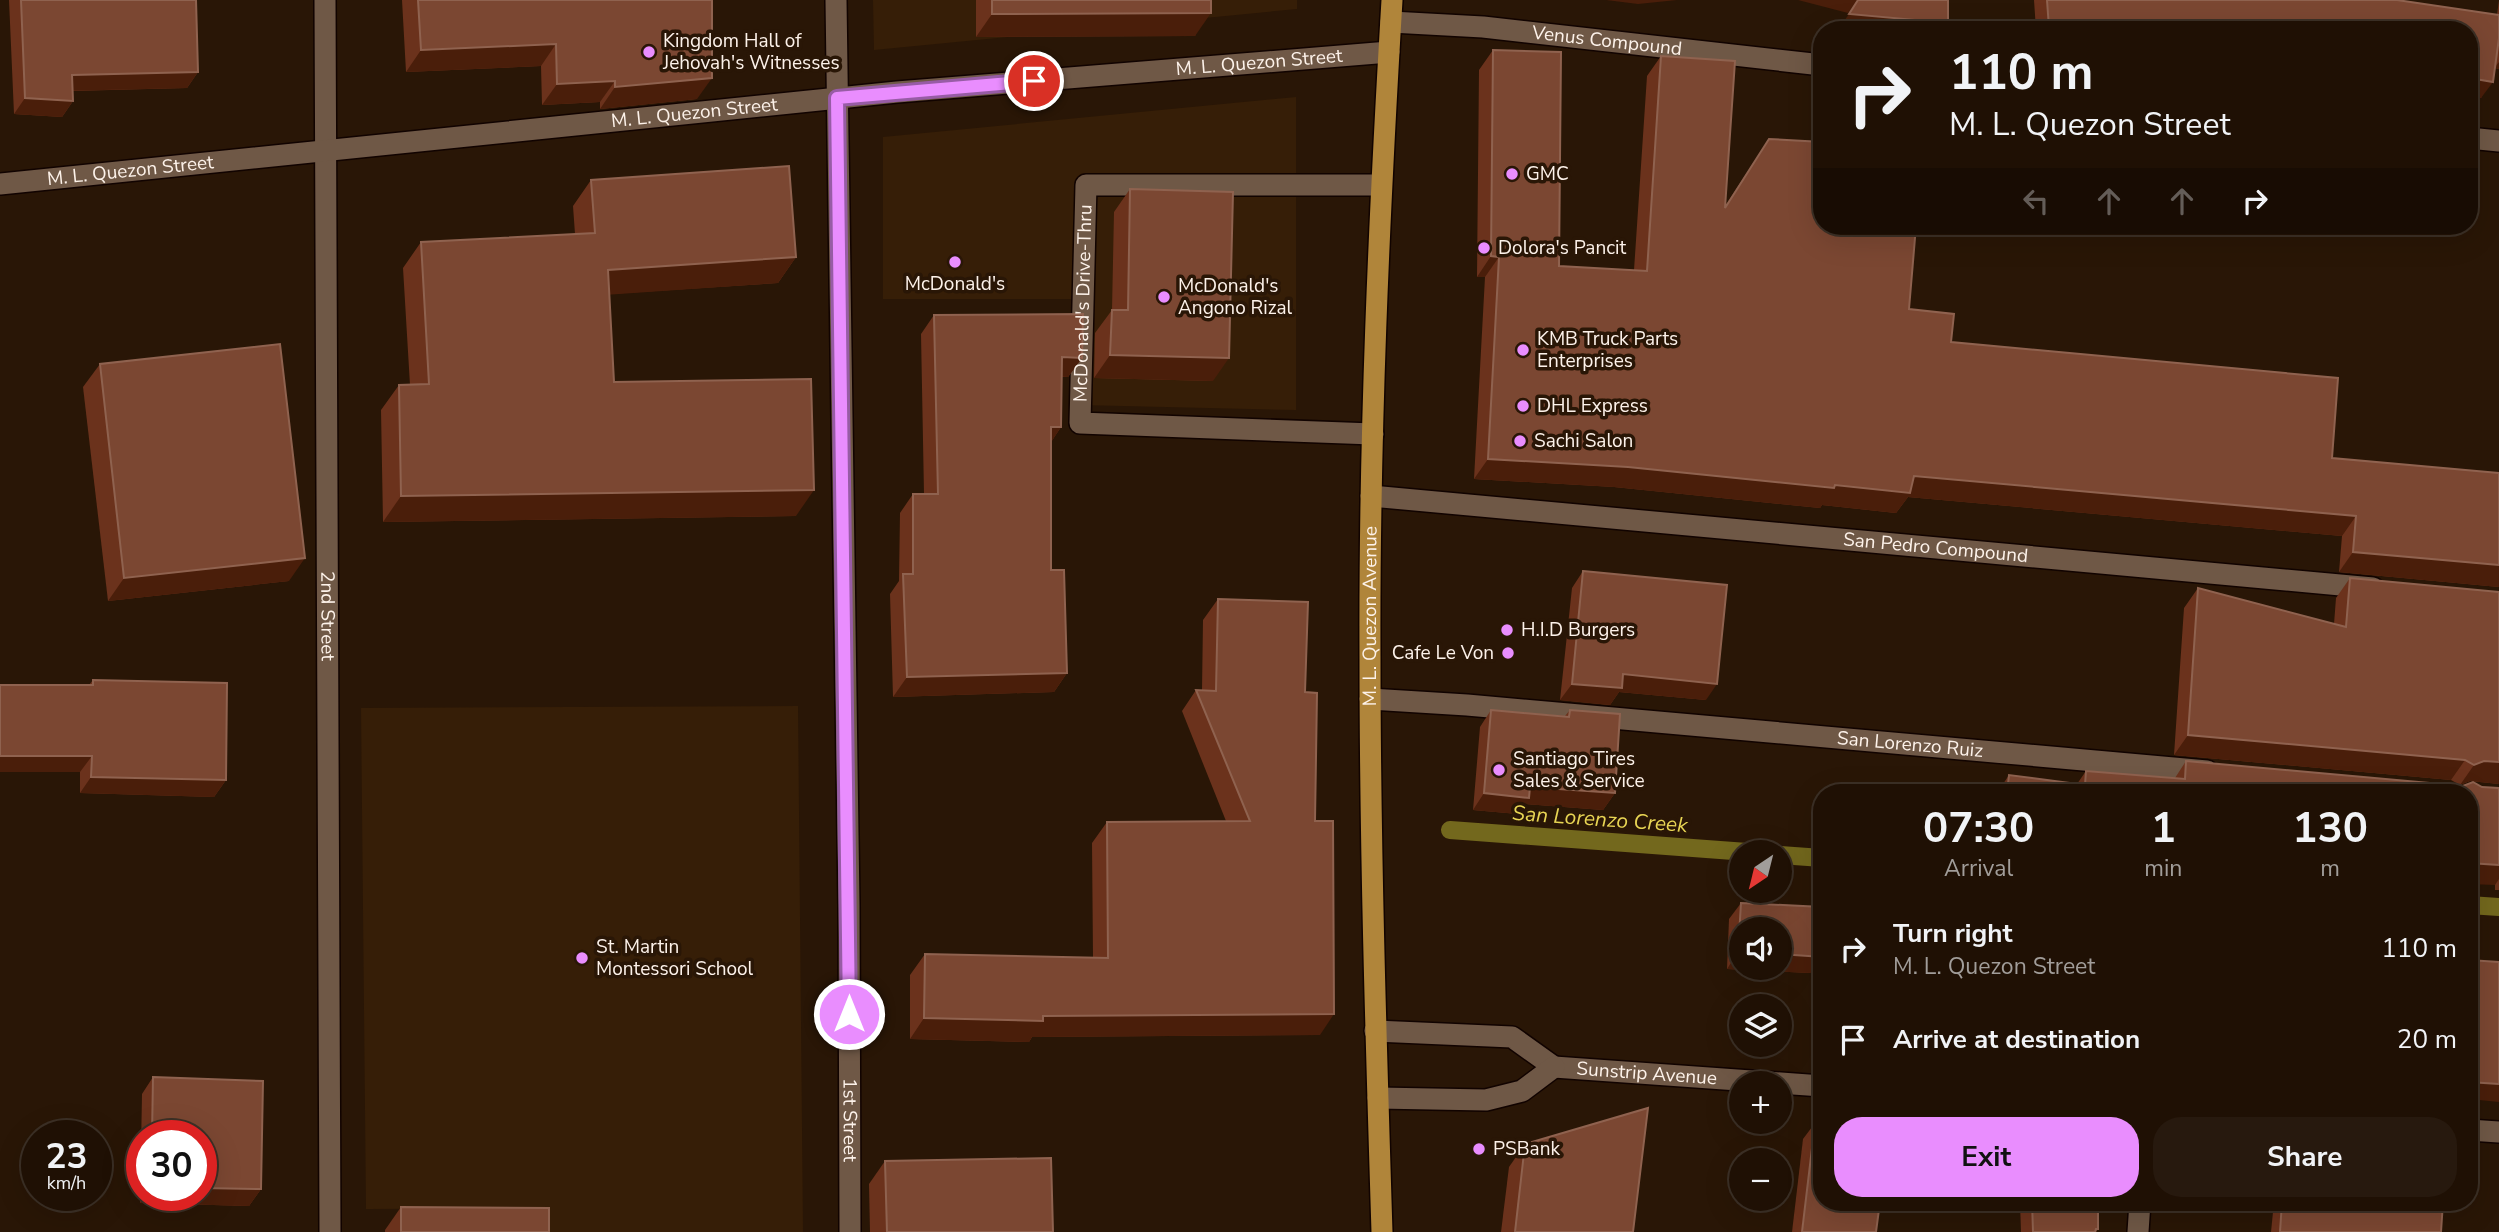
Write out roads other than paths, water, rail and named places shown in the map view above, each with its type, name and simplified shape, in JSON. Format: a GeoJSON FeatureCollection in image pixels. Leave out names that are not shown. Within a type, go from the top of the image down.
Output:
{"type":"FeatureCollection","features":[{"type":"Feature","properties":{"kind":"main road","name":"M. L. Quezon Avenue"},"geometry":{"type":"LineString","coordinates":[[1382,1232],[1375,1031],[1370,699],[1371,496],[1381,185],[1392,0]]}},
{"type":"Feature","properties":{"kind":"street","name":"2nd Street"},"geometry":{"type":"LineString","coordinates":[[325,0],[328,150],[330,1232]]}},
{"type":"Feature","properties":{"kind":"street","name":"1st Street"},"geometry":{"type":"LineString","coordinates":[[836,0],[849,905],[850,1232]]}},
{"type":"Feature","properties":{"kind":"street","name":"Venus Compound"},"geometry":{"type":"LineString","coordinates":[[1391,22],[1483,27],[1813,64]]}},
{"type":"Feature","properties":{"kind":"street","name":"M. L. Quezon Street"},"geometry":{"type":"LineString","coordinates":[[0,184],[837,98],[1389,52]]}},
{"type":"Feature","properties":{"kind":"street"},"geometry":{"type":"LineString","coordinates":[[2478,139],[2499,141]]}},
{"type":"Feature","properties":{"kind":"street","name":"McDonald's Drive-Thru"},"geometry":{"type":"LineString","coordinates":[[1373,435],[1080,423],[1086,184],[1381,185]]}},
{"type":"Feature","properties":{"kind":"street","name":"San Pedro Compound"},"geometry":{"type":"LineString","coordinates":[[1371,496],[2388,589]]}},
{"type":"Feature","properties":{"kind":"street","name":"San Lorenzo Ruiz"},"geometry":{"type":"LineString","coordinates":[[1370,699],[1467,705],[2228,773]]}},
{"type":"Feature","properties":{"kind":"street"},"geometry":{"type":"LineString","coordinates":[[1375,1031],[1512,1037],[1554,1067],[1522,1091],[1486,1100],[1378,1098]]}},
{"type":"Feature","properties":{"kind":"street","name":"Sunstrip Avenue"},"geometry":{"type":"LineString","coordinates":[[1554,1067],[1813,1085]]}},
{"type":"Feature","properties":{"kind":"street"},"geometry":{"type":"LineString","coordinates":[[2478,1131],[2499,1132]]}},
{"type":"Feature","properties":{"kind":"street"},"geometry":{"type":"LineString","coordinates":[[2138,1232],[2139,1211]]}},
{"type":"Feature","properties":{"kind":"waterway","name":"San Lorenzo Creek"},"geometry":{"type":"LineString","coordinates":[[1450,830],[1729,851]]}},
{"type":"Feature","properties":{"kind":"waterway","name":"San Lorenzo Creek"},"geometry":{"type":"LineString","coordinates":[[1792,856],[1813,857]]}},
{"type":"Feature","properties":{"kind":"waterway","name":"San Lorenzo Creek"},"geometry":{"type":"LineString","coordinates":[[2478,906],[2499,907]]}},
{"type":"Feature","properties":{"kind":"place","name":"Kingdom Hall of Jehovah's Witnesses"},"geometry":{"type":"Point","coordinates":[649,52]}},
{"type":"Feature","properties":{"kind":"place","name":"GMC"},"geometry":{"type":"Point","coordinates":[1512,174]}},
{"type":"Feature","properties":{"kind":"place","name":"Dolora's Pancit"},"geometry":{"type":"Point","coordinates":[1484,248]}},
{"type":"Feature","properties":{"kind":"place","name":"McDonald's"},"geometry":{"type":"Point","coordinates":[955,262]}},
{"type":"Feature","properties":{"kind":"place","name":"McDonald's Angono Rizal"},"geometry":{"type":"Point","coordinates":[1164,297]}},
{"type":"Feature","properties":{"kind":"place","name":"KMB Truck Parts Enterprises"},"geometry":{"type":"Point","coordinates":[1523,350]}},
{"type":"Feature","properties":{"kind":"place","name":"DHL Express"},"geometry":{"type":"Point","coordinates":[1523,406]}},
{"type":"Feature","properties":{"kind":"place","name":"Sachi Salon"},"geometry":{"type":"Point","coordinates":[1520,441]}},
{"type":"Feature","properties":{"kind":"place","name":"H.I.D Burgers"},"geometry":{"type":"Point","coordinates":[1507,630]}},
{"type":"Feature","properties":{"kind":"place","name":"Cafe Le Von"},"geometry":{"type":"Point","coordinates":[1508,653]}},
{"type":"Feature","properties":{"kind":"place","name":"Santiago Tires Sales & Service"},"geometry":{"type":"Point","coordinates":[1499,770]}},
{"type":"Feature","properties":{"kind":"place","name":"St. Martin Montessori School"},"geometry":{"type":"Point","coordinates":[582,958]}},
{"type":"Feature","properties":{"kind":"place","name":"PSBank"},"geometry":{"type":"Point","coordinates":[1479,1149]}}]}
